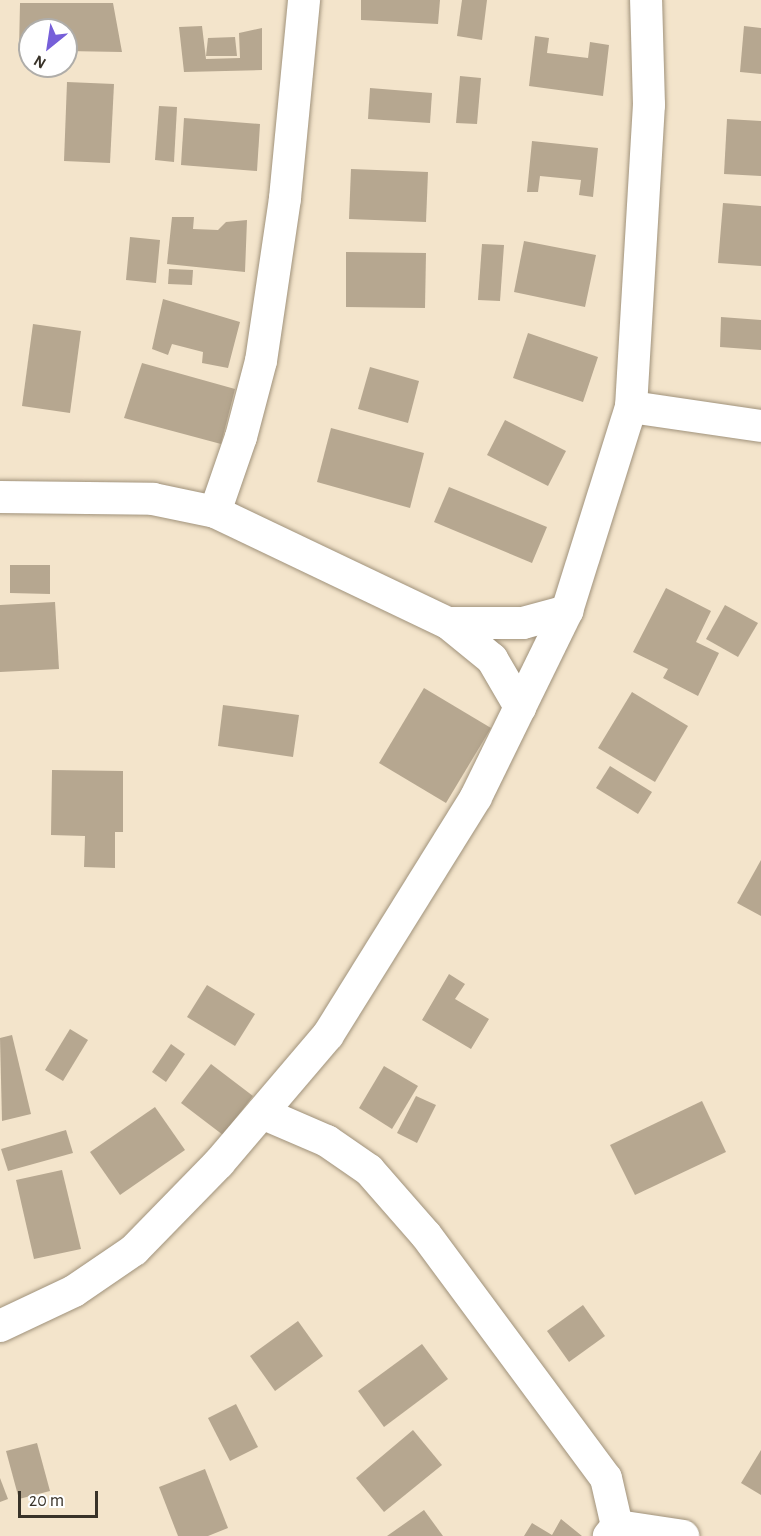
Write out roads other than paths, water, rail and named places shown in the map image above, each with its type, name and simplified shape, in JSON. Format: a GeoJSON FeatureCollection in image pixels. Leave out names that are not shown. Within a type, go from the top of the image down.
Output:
{"type":"FeatureCollection","features":[{"type":"Feature","properties":{"kind":"street"},"geometry":{"type":"LineString","coordinates":[[215,512],[241,437],[261,361],[285,198],[304,0]]}},
{"type":"Feature","properties":{"kind":"street"},"geometry":{"type":"LineString","coordinates":[[0,1326],[74,1291],[134,1250],[219,1163],[328,1035],[476,797],[567,611],[631,407],[649,105],[646,0]]}},
{"type":"Feature","properties":{"kind":"street"},"geometry":{"type":"LineString","coordinates":[[631,407],[761,426]]}},
{"type":"Feature","properties":{"kind":"street"},"geometry":{"type":"LineString","coordinates":[[0,497],[153,499],[215,512],[448,623],[492,659],[520,707]]}},
{"type":"Feature","properties":{"kind":"street"},"geometry":{"type":"LineString","coordinates":[[448,623],[524,623],[567,611]]}},
{"type":"Feature","properties":{"kind":"street"},"geometry":{"type":"LineString","coordinates":[[262,1113],[327,1141],[369,1170],[426,1235],[606,1478],[613,1531],[683,1536]]}}]}
